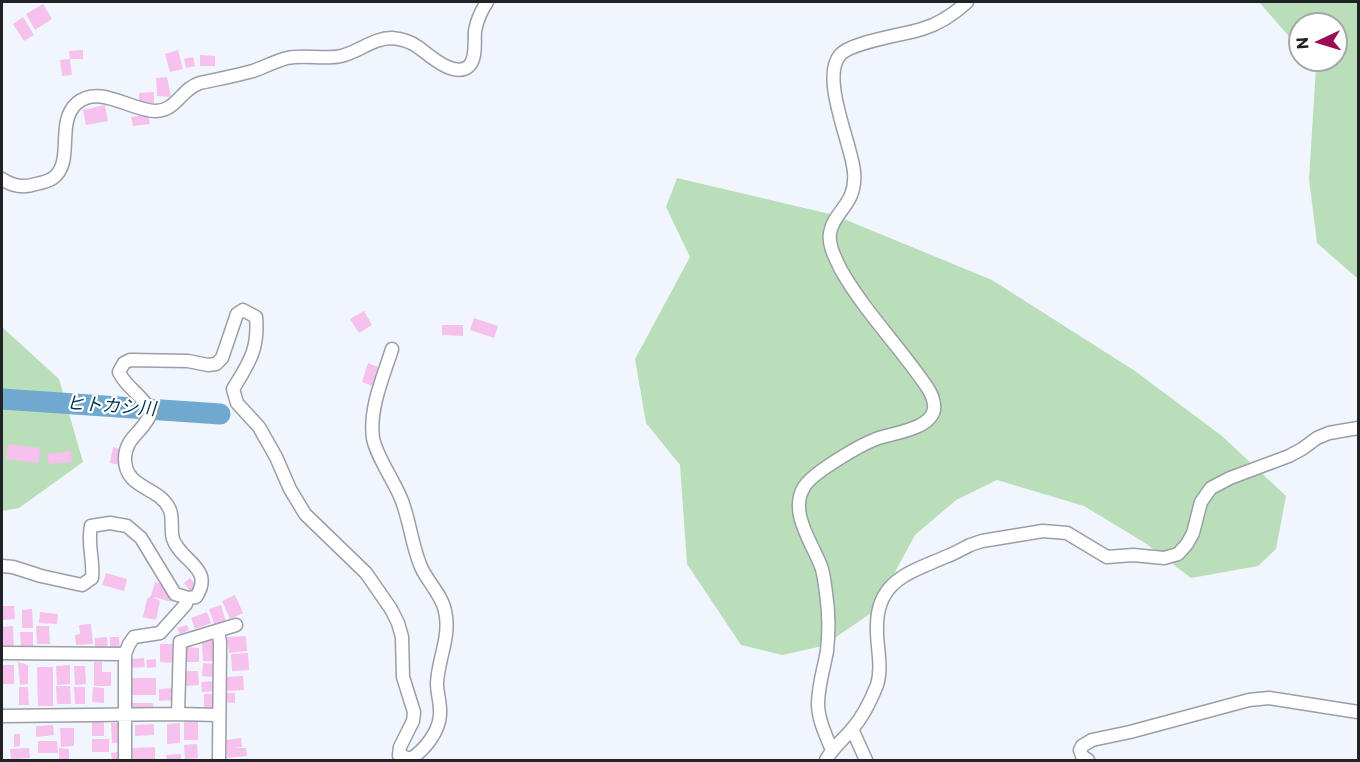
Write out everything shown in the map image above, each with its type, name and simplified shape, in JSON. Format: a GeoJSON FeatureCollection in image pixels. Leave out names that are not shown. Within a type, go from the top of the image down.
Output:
{"type":"FeatureCollection","features":[{"type":"Feature","properties":{"kind":"street"},"geometry":{"type":"LineString","coordinates":[[2,179],[8,184],[19,186],[33,185],[53,178],[63,163],[65,130],[69,114],[78,103],[96,96],[154,111],[166,109],[190,87],[198,84],[226,79],[286,58],[307,56],[329,58],[344,55],[372,42],[389,38],[404,39],[417,46],[434,61],[453,69],[467,68],[474,49],[479,14],[487,2]]}},
{"type":"Feature","properties":{"kind":"street"},"geometry":{"type":"LineString","coordinates":[[829,755],[818,704],[827,648],[826,592],[822,569],[801,518],[800,499],[803,488],[811,477],[875,440],[909,431],[925,421],[933,413],[934,407],[928,388],[877,322],[843,273],[832,252],[830,233],[837,218],[851,200],[855,174],[835,94],[834,73],[837,57],[842,52],[857,45],[924,28],[947,18],[967,2]]}},
{"type":"Feature","properties":{"kind":"street"},"geometry":{"type":"LineString","coordinates":[[2,566],[82,585],[92,578],[94,565],[88,540],[91,526],[110,523],[127,526],[141,538],[176,594],[188,598],[196,597],[202,588],[202,578],[198,569],[174,541],[169,507],[159,496],[129,476],[125,461],[126,446],[148,421],[151,412],[145,400],[122,379],[119,372],[124,363],[130,360],[216,364],[222,358],[237,314],[243,310],[256,317],[257,331],[253,356],[233,389],[237,403],[259,427],[305,514],[366,573],[398,623],[402,637],[403,677],[414,712],[413,721],[400,747],[399,755],[410,759],[418,754],[433,735],[441,714],[437,683],[447,623],[445,608],[421,567],[402,502],[373,440],[372,422],[375,402],[392,349]]}},
{"type":"Feature","properties":{"kind":"street"},"geometry":{"type":"LineString","coordinates":[[829,755],[864,712],[878,678],[876,624],[879,610],[886,591],[901,577],[982,541],[1043,531],[1067,533],[1107,557],[1132,555],[1164,558],[1178,554],[1193,533],[1201,502],[1211,488],[1230,478],[1289,456],[1323,435],[1343,429],[1359,428]]}},
{"type":"Feature","properties":{"kind":"street"},"geometry":{"type":"LineString","coordinates":[[125,760],[125,654],[134,637],[160,633],[166,628],[186,604],[188,598]]}},
{"type":"Feature","properties":{"kind":"street"},"geometry":{"type":"LineString","coordinates":[[178,714],[180,642],[236,625]]}},
{"type":"Feature","properties":{"kind":"street"},"geometry":{"type":"LineString","coordinates":[[218,631],[220,642],[219,760]]}},
{"type":"Feature","properties":{"kind":"street"},"geometry":{"type":"LineString","coordinates":[[2,653],[125,654]]}},
{"type":"Feature","properties":{"kind":"street"},"geometry":{"type":"LineString","coordinates":[[1088,760],[1082,756],[1080,750],[1092,740],[1249,700],[1269,698],[1359,712]]}},
{"type":"Feature","properties":{"kind":"street"},"geometry":{"type":"LineString","coordinates":[[2,716],[218,715]]}},
{"type":"Feature","properties":{"kind":"street"},"geometry":{"type":"LineString","coordinates":[[852,729],[866,760]]}},
{"type":"Feature","properties":{"kind":"green space"},"geometry":{"type":"Polygon","coordinates":[[[1259,2],[1358,2],[1358,279],[1317,243],[1309,179],[1316,72],[1348,72],[1348,12],[1288,12],[1288,35],[1259,2]]]}},
{"type":"Feature","properties":{"kind":"green space"},"geometry":{"type":"Polygon","coordinates":[[[677,178],[834,215],[992,280],[1135,371],[1222,436],[1286,496],[1276,549],[1258,566],[1191,578],[1145,543],[1084,506],[997,480],[956,500],[915,535],[874,611],[823,646],[782,655],[741,645],[687,564],[680,465],[646,423],[635,359],[690,257],[666,207],[677,178]]]}},
{"type":"Feature","properties":{"kind":"green space"},"geometry":{"type":"Polygon","coordinates":[[[2,327],[59,379],[83,462],[19,508],[2,511],[2,327]]]}},
{"type":"Feature","properties":{"kind":"building"},"geometry":{"type":"Polygon","coordinates":[[[43,4],[52,19],[35,30],[26,14],[43,4]]]}},
{"type":"Feature","properties":{"kind":"building"},"geometry":{"type":"Polygon","coordinates":[[[23,17],[34,35],[24,41],[13,24],[23,17]]]}},
{"type":"Feature","properties":{"kind":"building"},"geometry":{"type":"Polygon","coordinates":[[[83,50],[83,59],[70,59],[69,51],[83,50]]]}},
{"type":"Feature","properties":{"kind":"building"},"geometry":{"type":"Polygon","coordinates":[[[178,50],[183,69],[170,72],[165,54],[178,50]]]}},
{"type":"Feature","properties":{"kind":"building"},"geometry":{"type":"Polygon","coordinates":[[[200,55],[215,56],[215,66],[200,66],[200,55]]]}},
{"type":"Feature","properties":{"kind":"building"},"geometry":{"type":"Polygon","coordinates":[[[193,57],[195,66],[186,68],[184,59],[193,57]]]}},
{"type":"Feature","properties":{"kind":"building"},"geometry":{"type":"Polygon","coordinates":[[[70,59],[72,75],[62,76],[60,60],[70,59]]]}},
{"type":"Feature","properties":{"kind":"building"},"geometry":{"type":"Polygon","coordinates":[[[167,77],[171,97],[157,96],[156,78],[167,77]]]}},
{"type":"Feature","properties":{"kind":"building"},"geometry":{"type":"Polygon","coordinates":[[[154,92],[154,103],[139,104],[139,93],[154,92]]]}},
{"type":"Feature","properties":{"kind":"building"},"geometry":{"type":"Polygon","coordinates":[[[105,105],[108,121],[86,125],[83,110],[105,105]]]}},
{"type":"Feature","properties":{"kind":"building"},"geometry":{"type":"Polygon","coordinates":[[[148,114],[150,124],[133,126],[131,117],[148,114]]]}},
{"type":"Feature","properties":{"kind":"building"},"geometry":{"type":"Polygon","coordinates":[[[364,311],[372,325],[359,333],[350,319],[364,311]]]}},
{"type":"Feature","properties":{"kind":"building"},"geometry":{"type":"Polygon","coordinates":[[[474,318],[498,326],[494,338],[470,330],[474,318]]]}},
{"type":"Feature","properties":{"kind":"building"},"geometry":{"type":"Polygon","coordinates":[[[442,325],[463,325],[463,336],[442,335],[442,325]]]}},
{"type":"Feature","properties":{"kind":"building"},"geometry":{"type":"Polygon","coordinates":[[[368,363],[378,367],[372,386],[362,382],[368,363]]]}},
{"type":"Feature","properties":{"kind":"building"},"geometry":{"type":"Polygon","coordinates":[[[8,444],[40,448],[39,463],[6,459],[8,444]]]}},
{"type":"Feature","properties":{"kind":"building"},"geometry":{"type":"Polygon","coordinates":[[[113,447],[120,449],[120,465],[110,463],[113,447]]]}},
{"type":"Feature","properties":{"kind":"building"},"geometry":{"type":"Polygon","coordinates":[[[71,451],[72,462],[49,464],[47,454],[71,451]]]}},
{"type":"Feature","properties":{"kind":"building"},"geometry":{"type":"Polygon","coordinates":[[[106,573],[127,579],[124,591],[102,585],[106,573]]]}},
{"type":"Feature","properties":{"kind":"building"},"geometry":{"type":"Polygon","coordinates":[[[190,578],[197,586],[190,591],[184,583],[190,578]]]}},
{"type":"Feature","properties":{"kind":"building"},"geometry":{"type":"Polygon","coordinates":[[[155,582],[168,586],[173,602],[153,597],[160,601],[156,620],[143,617],[147,599],[151,596],[155,582]]]}},
{"type":"Feature","properties":{"kind":"building"},"geometry":{"type":"Polygon","coordinates":[[[235,595],[243,613],[230,619],[222,601],[235,595]]]}},
{"type":"Feature","properties":{"kind":"building"},"geometry":{"type":"Polygon","coordinates":[[[221,605],[226,622],[215,626],[209,609],[221,605]]]}},
{"type":"Feature","properties":{"kind":"building"},"geometry":{"type":"Polygon","coordinates":[[[2,606],[14,606],[15,619],[3,620],[2,606]]]}},
{"type":"Feature","properties":{"kind":"building"},"geometry":{"type":"Polygon","coordinates":[[[32,609],[33,628],[22,628],[22,610],[32,609]]]}},
{"type":"Feature","properties":{"kind":"building"},"geometry":{"type":"Polygon","coordinates":[[[40,612],[58,614],[57,624],[39,623],[40,612]]]}},
{"type":"Feature","properties":{"kind":"building"},"geometry":{"type":"Polygon","coordinates":[[[207,612],[211,623],[195,629],[191,618],[207,612]]]}},
{"type":"Feature","properties":{"kind":"building"},"geometry":{"type":"Polygon","coordinates":[[[91,624],[93,644],[76,645],[75,635],[80,634],[79,625],[91,624]]]}},
{"type":"Feature","properties":{"kind":"building"},"geometry":{"type":"Polygon","coordinates":[[[187,625],[189,630],[180,634],[177,628],[187,625]]]}},
{"type":"Feature","properties":{"kind":"building"},"geometry":{"type":"Polygon","coordinates":[[[13,626],[14,650],[2,650],[2,627],[13,626]]]}},
{"type":"Feature","properties":{"kind":"building"},"geometry":{"type":"Polygon","coordinates":[[[36,626],[49,626],[50,644],[37,644],[36,626]]]}},
{"type":"Feature","properties":{"kind":"building"},"geometry":{"type":"Polygon","coordinates":[[[20,632],[33,632],[33,648],[21,648],[20,632]]]}},
{"type":"Feature","properties":{"kind":"building"},"geometry":{"type":"Polygon","coordinates":[[[246,636],[247,651],[229,653],[227,637],[246,636]]]}},
{"type":"Feature","properties":{"kind":"building"},"geometry":{"type":"Polygon","coordinates":[[[107,637],[108,648],[95,648],[95,638],[107,637]]]}},
{"type":"Feature","properties":{"kind":"building"},"geometry":{"type":"Polygon","coordinates":[[[110,637],[119,637],[120,651],[110,652],[110,637]]]}},
{"type":"Feature","properties":{"kind":"building"},"geometry":{"type":"Polygon","coordinates":[[[215,640],[215,661],[203,661],[202,641],[215,640]]]}},
{"type":"Feature","properties":{"kind":"building"},"geometry":{"type":"Polygon","coordinates":[[[160,644],[173,644],[173,663],[160,662],[160,644]]]}},
{"type":"Feature","properties":{"kind":"building"},"geometry":{"type":"Polygon","coordinates":[[[187,647],[199,648],[199,662],[187,662],[187,647]]]}},
{"type":"Feature","properties":{"kind":"building"},"geometry":{"type":"Polygon","coordinates":[[[248,653],[249,670],[232,671],[231,654],[248,653]]]}},
{"type":"Feature","properties":{"kind":"building"},"geometry":{"type":"Polygon","coordinates":[[[144,658],[145,667],[131,668],[130,659],[144,658]]]}},
{"type":"Feature","properties":{"kind":"building"},"geometry":{"type":"Polygon","coordinates":[[[156,659],[156,667],[147,668],[146,660],[156,659]]]}},
{"type":"Feature","properties":{"kind":"building"},"geometry":{"type":"Polygon","coordinates":[[[18,662],[28,665],[28,684],[20,685],[18,662]]]}},
{"type":"Feature","properties":{"kind":"building"},"geometry":{"type":"Polygon","coordinates":[[[94,662],[102,662],[102,672],[111,672],[111,686],[94,686],[94,662]]]}},
{"type":"Feature","properties":{"kind":"building"},"geometry":{"type":"Polygon","coordinates":[[[203,663],[216,664],[215,677],[202,676],[203,663]]]}},
{"type":"Feature","properties":{"kind":"building"},"geometry":{"type":"Polygon","coordinates":[[[3,665],[14,665],[14,684],[3,684],[3,665]]]}},
{"type":"Feature","properties":{"kind":"building"},"geometry":{"type":"Polygon","coordinates":[[[70,665],[70,684],[57,685],[56,666],[70,665]]]}},
{"type":"Feature","properties":{"kind":"building"},"geometry":{"type":"Polygon","coordinates":[[[74,666],[85,666],[86,684],[75,685],[74,666]]]}},
{"type":"Feature","properties":{"kind":"building"},"geometry":{"type":"Polygon","coordinates":[[[37,667],[53,667],[53,706],[38,706],[37,667]]]}},
{"type":"Feature","properties":{"kind":"building"},"geometry":{"type":"Polygon","coordinates":[[[186,671],[198,671],[199,685],[186,686],[186,671]]]}},
{"type":"Feature","properties":{"kind":"building"},"geometry":{"type":"Polygon","coordinates":[[[243,676],[244,690],[227,691],[226,677],[243,676]]]}},
{"type":"Feature","properties":{"kind":"building"},"geometry":{"type":"Polygon","coordinates":[[[131,678],[156,678],[156,695],[131,695],[131,678]]]}},
{"type":"Feature","properties":{"kind":"building"},"geometry":{"type":"Polygon","coordinates":[[[215,681],[215,691],[202,692],[201,682],[215,681]]]}},
{"type":"Feature","properties":{"kind":"building"},"geometry":{"type":"Polygon","coordinates":[[[56,686],[70,686],[71,704],[57,704],[56,686]]]}},
{"type":"Feature","properties":{"kind":"building"},"geometry":{"type":"Polygon","coordinates":[[[19,687],[28,687],[29,705],[19,705],[19,687]]]}},
{"type":"Feature","properties":{"kind":"building"},"geometry":{"type":"Polygon","coordinates":[[[74,687],[85,687],[85,704],[75,704],[74,687]]]}},
{"type":"Feature","properties":{"kind":"building"},"geometry":{"type":"Polygon","coordinates":[[[93,687],[104,688],[104,703],[92,702],[93,687]]]}},
{"type":"Feature","properties":{"kind":"building"},"geometry":{"type":"Polygon","coordinates":[[[175,688],[175,700],[159,701],[159,689],[175,688]]]}},
{"type":"Feature","properties":{"kind":"building"},"geometry":{"type":"Polygon","coordinates":[[[223,693],[235,693],[235,703],[223,702],[223,693]]]}},
{"type":"Feature","properties":{"kind":"building"},"geometry":{"type":"Polygon","coordinates":[[[204,694],[213,694],[213,709],[204,709],[204,694]]]}},
{"type":"Feature","properties":{"kind":"building"},"geometry":{"type":"Polygon","coordinates":[[[130,703],[153,703],[153,712],[131,712],[130,703]]]}},
{"type":"Feature","properties":{"kind":"building"},"geometry":{"type":"Polygon","coordinates":[[[92,721],[104,722],[104,736],[92,736],[92,721]]]}},
{"type":"Feature","properties":{"kind":"building"},"geometry":{"type":"Polygon","coordinates":[[[198,721],[198,740],[184,740],[184,722],[198,721]]]}},
{"type":"Feature","properties":{"kind":"building"},"geometry":{"type":"Polygon","coordinates":[[[111,723],[120,723],[121,743],[112,743],[111,723]]]}},
{"type":"Feature","properties":{"kind":"building"},"geometry":{"type":"Polygon","coordinates":[[[180,723],[180,743],[167,744],[167,724],[180,723]]]}},
{"type":"Feature","properties":{"kind":"building"},"geometry":{"type":"Polygon","coordinates":[[[154,724],[154,735],[135,736],[135,725],[154,724]]]}},
{"type":"Feature","properties":{"kind":"building"},"geometry":{"type":"Polygon","coordinates":[[[53,725],[54,735],[36,737],[36,726],[53,725]]]}},
{"type":"Feature","properties":{"kind":"building"},"geometry":{"type":"Polygon","coordinates":[[[60,728],[74,728],[74,746],[61,747],[60,728]]]}},
{"type":"Feature","properties":{"kind":"building"},"geometry":{"type":"Polygon","coordinates":[[[14,734],[20,734],[20,746],[14,747],[14,734]]]}},
{"type":"Feature","properties":{"kind":"building"},"geometry":{"type":"Polygon","coordinates":[[[241,738],[242,747],[234,748],[246,748],[247,756],[227,758],[226,740],[241,738]]]}},
{"type":"Feature","properties":{"kind":"building"},"geometry":{"type":"Polygon","coordinates":[[[92,739],[109,739],[109,752],[92,752],[92,739]]]}},
{"type":"Feature","properties":{"kind":"building"},"geometry":{"type":"Polygon","coordinates":[[[38,741],[57,741],[58,753],[38,753],[38,741]]]}},
{"type":"Feature","properties":{"kind":"building"},"geometry":{"type":"Polygon","coordinates":[[[197,744],[198,758],[185,759],[184,745],[197,744]]]}},
{"type":"Feature","properties":{"kind":"building"},"geometry":{"type":"Polygon","coordinates":[[[155,747],[155,760],[133,760],[132,748],[155,747]]]}},
{"type":"Feature","properties":{"kind":"building"},"geometry":{"type":"Polygon","coordinates":[[[29,748],[30,758],[11,759],[10,749],[29,748]]]}},
{"type":"Feature","properties":{"kind":"building"},"geometry":{"type":"Polygon","coordinates":[[[59,748],[69,749],[69,760],[59,760],[59,748]]]}},
{"type":"Feature","properties":{"kind":"building"},"geometry":{"type":"Polygon","coordinates":[[[119,752],[120,760],[112,760],[111,753],[119,752]]]}},
{"type":"Feature","properties":{"kind":"building"},"geometry":{"type":"Polygon","coordinates":[[[181,754],[181,760],[167,760],[166,755],[181,754]]]}},
{"type":"Feature","properties":{"kind":"waterway","name":"ヒトカシ川"},"geometry":{"type":"LineString","coordinates":[[2,399],[220,414]]}}]}
